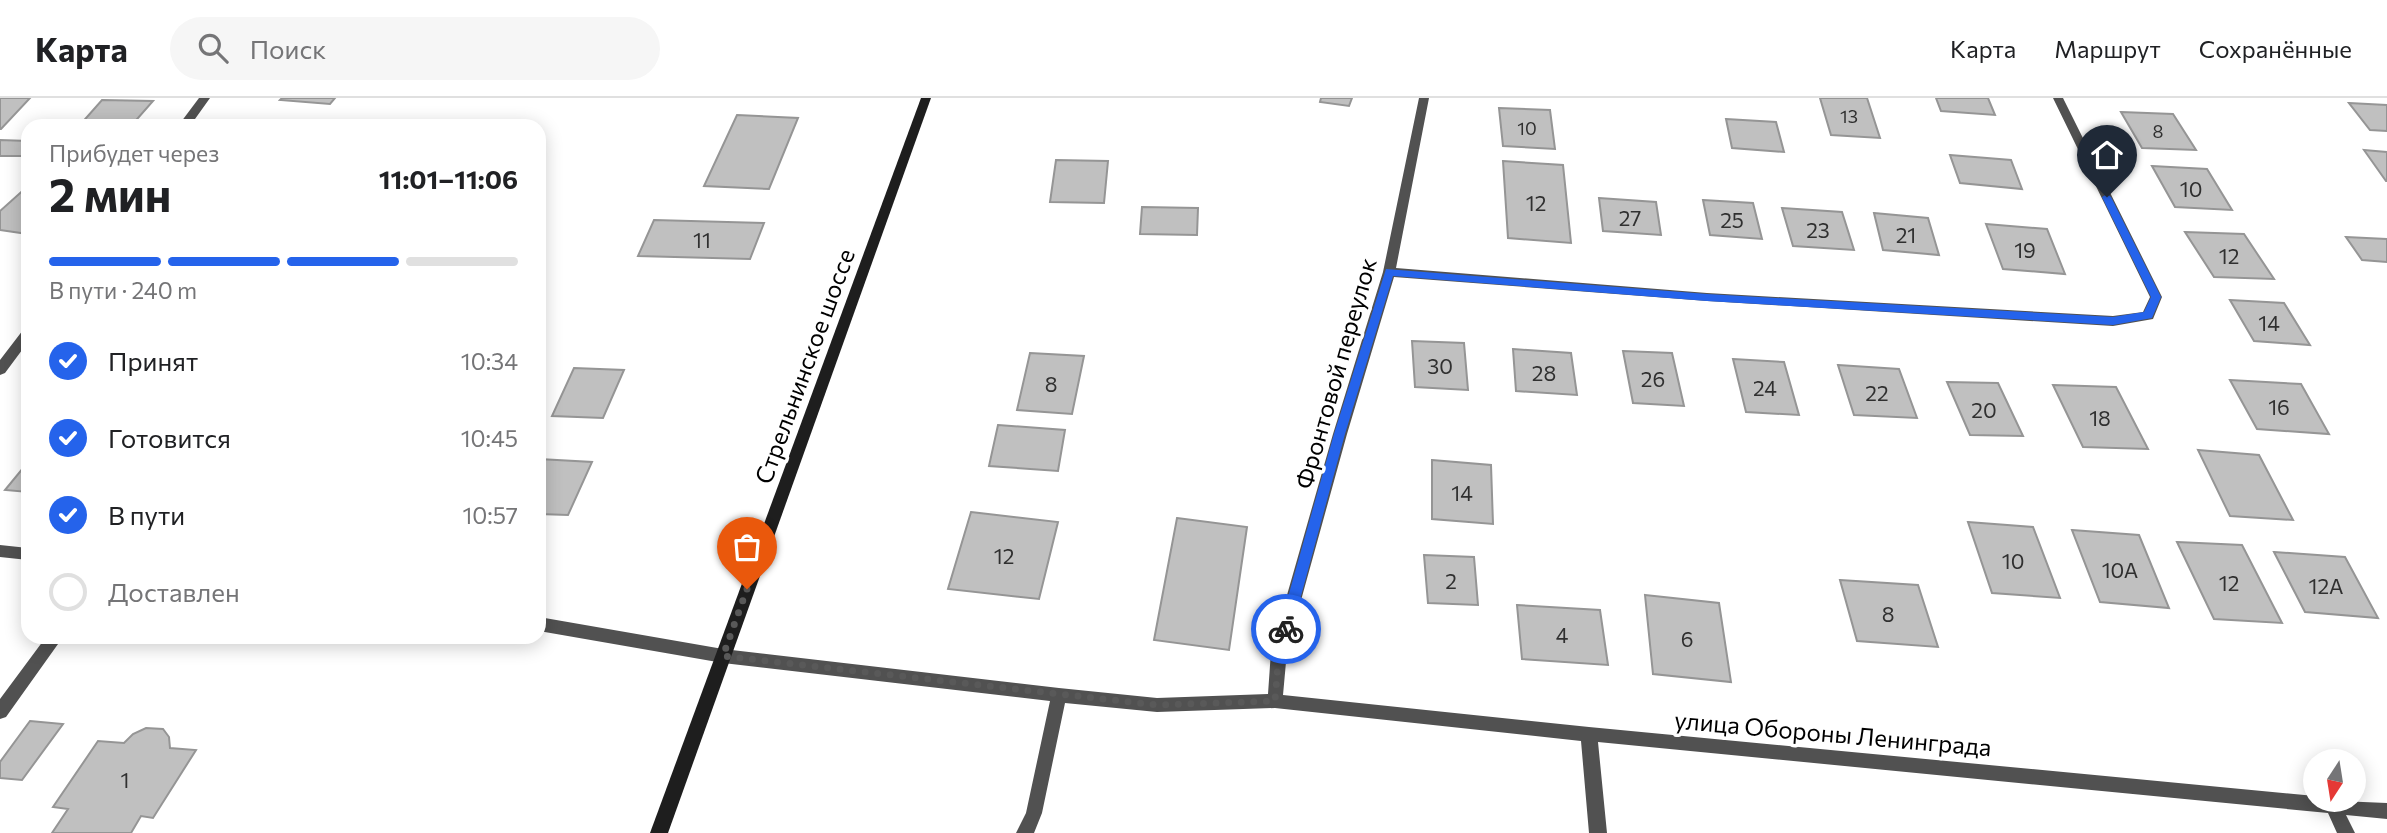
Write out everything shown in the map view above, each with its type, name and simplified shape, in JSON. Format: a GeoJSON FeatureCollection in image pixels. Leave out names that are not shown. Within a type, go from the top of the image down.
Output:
{"type":"FeatureCollection","features":[{"type":"Feature","properties":{"kind":"main road","name":"Стрельнинское шоссе"},"geometry":{"type":"LineString","coordinates":[[659,833],[926,98]]}},
{"type":"Feature","properties":{"kind":"street"},"geometry":{"type":"LineString","coordinates":[[189,119],[205,98]]}},
{"type":"Feature","properties":{"kind":"street","name":"Фронтовой переулок"},"geometry":{"type":"LineString","coordinates":[[1275,701],[1279,651],[1336,447],[1390,272],[1424,98]]}},
{"type":"Feature","properties":{"kind":"street"},"geometry":{"type":"LineString","coordinates":[[1390,272],[1707,298],[2113,321],[2148,316],[2156,297],[2058,98]]}},
{"type":"Feature","properties":{"kind":"street"},"geometry":{"type":"LineString","coordinates":[[0,370],[21,342]]}},
{"type":"Feature","properties":{"kind":"street"},"geometry":{"type":"LineString","coordinates":[[0,551],[21,553]]}},
{"type":"Feature","properties":{"kind":"street","name":"улица Обороны Ленинграда"},"geometry":{"type":"LineString","coordinates":[[546,625],[723,656],[1157,705],[1275,701],[2303,803]]}},
{"type":"Feature","properties":{"kind":"street"},"geometry":{"type":"LineString","coordinates":[[0,712],[50,644]]}},
{"type":"Feature","properties":{"kind":"street"},"geometry":{"type":"LineString","coordinates":[[1025,833],[1034,813],[1059,695]]}},
{"type":"Feature","properties":{"kind":"street"},"geometry":{"type":"LineString","coordinates":[[1589,734],[1598,833]]}},
{"type":"Feature","properties":{"kind":"street","name":"улица Обороны Ленинграда"},"geometry":{"type":"LineString","coordinates":[[2366,809],[2387,811]]}},
{"type":"Feature","properties":{"kind":"street"},"geometry":{"type":"LineString","coordinates":[[2336,812],[2346,833]]}},
{"type":"Feature","properties":{"kind":"building"},"geometry":{"type":"Polygon","coordinates":[[[0,98],[30,98],[1,129],[0,129],[0,98]]]}},
{"type":"Feature","properties":{"kind":"building"},"geometry":{"type":"Polygon","coordinates":[[[335,98],[330,104],[280,100],[335,98]]]}},
{"type":"Feature","properties":{"kind":"building"},"geometry":{"type":"Polygon","coordinates":[[[1321,98],[1352,98],[1349,106],[1320,102],[1321,98]]]}},
{"type":"Feature","properties":{"kind":"building"},"geometry":{"type":"Polygon","coordinates":[[[1820,98],[1867,98],[1880,138],[1831,135],[1820,98]]]}},
{"type":"Feature","properties":{"kind":"building"},"geometry":{"type":"Polygon","coordinates":[[[1936,98],[1988,98],[1995,115],[1941,111],[1936,98]]]}},
{"type":"Feature","properties":{"kind":"building"},"geometry":{"type":"Polygon","coordinates":[[[102,100],[153,101],[137,119],[85,119],[102,100]]]}},
{"type":"Feature","properties":{"kind":"building"},"geometry":{"type":"Polygon","coordinates":[[[2349,103],[2387,105],[2387,131],[2370,130],[2349,103]]]}},
{"type":"Feature","properties":{"kind":"building"},"geometry":{"type":"Polygon","coordinates":[[[1499,108],[1550,110],[1555,149],[1503,146],[1499,108]]]}},
{"type":"Feature","properties":{"kind":"building"},"geometry":{"type":"Polygon","coordinates":[[[2121,112],[2173,114],[2196,150],[2142,148],[2121,112]]]}},
{"type":"Feature","properties":{"kind":"building"},"geometry":{"type":"Polygon","coordinates":[[[737,115],[798,118],[769,189],[704,186],[737,115]]]}},
{"type":"Feature","properties":{"kind":"building"},"geometry":{"type":"Polygon","coordinates":[[[1726,119],[1776,122],[1784,152],[1732,148],[1726,119]]]}},
{"type":"Feature","properties":{"kind":"building"},"geometry":{"type":"Polygon","coordinates":[[[0,140],[21,141],[21,156],[0,156],[0,140]]]}},
{"type":"Feature","properties":{"kind":"building"},"geometry":{"type":"Polygon","coordinates":[[[2364,150],[2387,152],[2387,181],[2386,181],[2364,150]]]}},
{"type":"Feature","properties":{"kind":"building"},"geometry":{"type":"Polygon","coordinates":[[[1950,155],[2011,160],[2022,189],[1960,183],[1950,155]]]}},
{"type":"Feature","properties":{"kind":"building"},"geometry":{"type":"Polygon","coordinates":[[[1056,160],[1108,161],[1104,203],[1050,202],[1056,160]]]}},
{"type":"Feature","properties":{"kind":"building"},"geometry":{"type":"Polygon","coordinates":[[[1503,161],[1563,165],[1571,243],[1508,238],[1503,161]]]}},
{"type":"Feature","properties":{"kind":"building"},"geometry":{"type":"Polygon","coordinates":[[[2152,166],[2207,169],[2232,210],[2175,207],[2152,166]]]}},
{"type":"Feature","properties":{"kind":"building"},"geometry":{"type":"Polygon","coordinates":[[[21,192],[21,233],[0,230],[0,211],[21,192]]]}},
{"type":"Feature","properties":{"kind":"building"},"geometry":{"type":"Polygon","coordinates":[[[1599,198],[1656,202],[1661,235],[1603,231],[1599,198]]]}},
{"type":"Feature","properties":{"kind":"building"},"geometry":{"type":"Polygon","coordinates":[[[1703,200],[1753,203],[1762,239],[1710,235],[1703,200]]]}},
{"type":"Feature","properties":{"kind":"building"},"geometry":{"type":"Polygon","coordinates":[[[1142,207],[1198,208],[1197,235],[1140,234],[1142,207]]]}},
{"type":"Feature","properties":{"kind":"building"},"geometry":{"type":"Polygon","coordinates":[[[1782,208],[1842,212],[1854,250],[1793,246],[1782,208]]]}},
{"type":"Feature","properties":{"kind":"building"},"geometry":{"type":"Polygon","coordinates":[[[1874,213],[1928,218],[1939,255],[1883,250],[1874,213]]]}},
{"type":"Feature","properties":{"kind":"building"},"geometry":{"type":"Polygon","coordinates":[[[654,220],[764,223],[750,259],[638,256],[654,220]]]}},
{"type":"Feature","properties":{"kind":"building"},"geometry":{"type":"Polygon","coordinates":[[[1986,224],[2047,229],[2065,274],[2003,269],[1986,224]]]}},
{"type":"Feature","properties":{"kind":"building"},"geometry":{"type":"Polygon","coordinates":[[[2185,232],[2244,234],[2274,279],[2214,277],[2185,232]]]}},
{"type":"Feature","properties":{"kind":"building"},"geometry":{"type":"Polygon","coordinates":[[[2346,237],[2387,239],[2387,262],[2362,260],[2346,237]]]}},
{"type":"Feature","properties":{"kind":"building"},"geometry":{"type":"Polygon","coordinates":[[[2230,300],[2284,303],[2310,345],[2254,341],[2230,300]]]}},
{"type":"Feature","properties":{"kind":"building"},"geometry":{"type":"Polygon","coordinates":[[[1412,341],[1464,343],[1468,390],[1415,387],[1412,341]]]}},
{"type":"Feature","properties":{"kind":"building"},"geometry":{"type":"Polygon","coordinates":[[[1513,349],[1571,353],[1577,395],[1516,391],[1513,349]]]}},
{"type":"Feature","properties":{"kind":"building"},"geometry":{"type":"Polygon","coordinates":[[[1623,351],[1672,353],[1684,406],[1633,403],[1623,351]]]}},
{"type":"Feature","properties":{"kind":"building"},"geometry":{"type":"Polygon","coordinates":[[[1030,353],[1084,356],[1072,414],[1017,410],[1030,353]]]}},
{"type":"Feature","properties":{"kind":"building"},"geometry":{"type":"Polygon","coordinates":[[[1733,359],[1784,362],[1799,415],[1746,412],[1733,359]]]}},
{"type":"Feature","properties":{"kind":"building"},"geometry":{"type":"Polygon","coordinates":[[[1838,365],[1899,369],[1917,418],[1854,415],[1838,365]]]}},
{"type":"Feature","properties":{"kind":"building"},"geometry":{"type":"Polygon","coordinates":[[[574,368],[624,370],[603,418],[552,416],[574,368]]]}},
{"type":"Feature","properties":{"kind":"building"},"geometry":{"type":"Polygon","coordinates":[[[2230,380],[2301,384],[2329,434],[2257,429],[2230,380]]]}},
{"type":"Feature","properties":{"kind":"building"},"geometry":{"type":"Polygon","coordinates":[[[1947,382],[1998,383],[2023,436],[1970,435],[1947,382]]]}},
{"type":"Feature","properties":{"kind":"building"},"geometry":{"type":"Polygon","coordinates":[[[2053,385],[2116,387],[2148,449],[2083,447],[2053,385]]]}},
{"type":"Feature","properties":{"kind":"building"},"geometry":{"type":"Polygon","coordinates":[[[998,425],[1065,430],[1058,471],[989,466],[998,425]]]}},
{"type":"Feature","properties":{"kind":"building"},"geometry":{"type":"Polygon","coordinates":[[[2198,450],[2259,455],[2293,520],[2230,516],[2198,450]]]}},
{"type":"Feature","properties":{"kind":"building"},"geometry":{"type":"Polygon","coordinates":[[[546,459],[592,462],[568,515],[546,514],[546,459]]]}},
{"type":"Feature","properties":{"kind":"building"},"geometry":{"type":"Polygon","coordinates":[[[1432,460],[1491,465],[1493,524],[1432,519],[1432,460]]]}},
{"type":"Feature","properties":{"kind":"building"},"geometry":{"type":"Polygon","coordinates":[[[21,471],[21,491],[5,490],[21,471]]]}},
{"type":"Feature","properties":{"kind":"building"},"geometry":{"type":"Polygon","coordinates":[[[971,512],[1058,522],[1039,599],[948,589],[971,512]]]}},
{"type":"Feature","properties":{"kind":"building"},"geometry":{"type":"Polygon","coordinates":[[[1177,518],[1247,527],[1229,650],[1154,640],[1177,518]]]}},
{"type":"Feature","properties":{"kind":"building"},"geometry":{"type":"Polygon","coordinates":[[[1968,522],[2033,527],[2060,598],[1992,593],[1968,522]]]}},
{"type":"Feature","properties":{"kind":"building"},"geometry":{"type":"Polygon","coordinates":[[[2072,530],[2139,535],[2169,608],[2100,602],[2072,530]]]}},
{"type":"Feature","properties":{"kind":"building"},"geometry":{"type":"Polygon","coordinates":[[[2177,542],[2242,545],[2282,623],[2214,619],[2177,542]]]}},
{"type":"Feature","properties":{"kind":"building"},"geometry":{"type":"Polygon","coordinates":[[[2274,552],[2345,557],[2378,618],[2305,612],[2274,552]]]}},
{"type":"Feature","properties":{"kind":"building"},"geometry":{"type":"Polygon","coordinates":[[[1424,555],[1474,557],[1478,605],[1428,603],[1424,555]]]}},
{"type":"Feature","properties":{"kind":"building"},"geometry":{"type":"Polygon","coordinates":[[[1840,580],[1918,585],[1938,647],[1857,641],[1840,580]]]}},
{"type":"Feature","properties":{"kind":"building"},"geometry":{"type":"Polygon","coordinates":[[[1645,595],[1719,603],[1731,682],[1653,674],[1645,595]]]}},
{"type":"Feature","properties":{"kind":"building"},"geometry":{"type":"Polygon","coordinates":[[[1517,605],[1600,610],[1608,665],[1522,659],[1517,605]]]}},
{"type":"Feature","properties":{"kind":"building"},"geometry":{"type":"Polygon","coordinates":[[[30,721],[63,724],[22,780],[0,778],[0,762],[30,721]]]}},
{"type":"Feature","properties":{"kind":"building"},"geometry":{"type":"Polygon","coordinates":[[[146,728],[163,729],[169,737],[170,748],[196,750],[153,818],[141,816],[131,833],[52,833],[68,809],[53,807],[98,741],[124,743],[133,734],[146,728]]]}},
{"type":"Feature","properties":{"kind":"way so far"},"geometry":{"type":"LineString","coordinates":[[747,589],[723,656],[1157,705],[1275,701],[1279,651],[1286,629]]}},
{"type":"Feature","properties":{"kind":"route"},"geometry":{"type":"LineString","coordinates":[[1286,629],[1340,434],[1390,272],[1707,298],[2113,321],[2148,316],[2156,297],[2107,197]]}}]}
